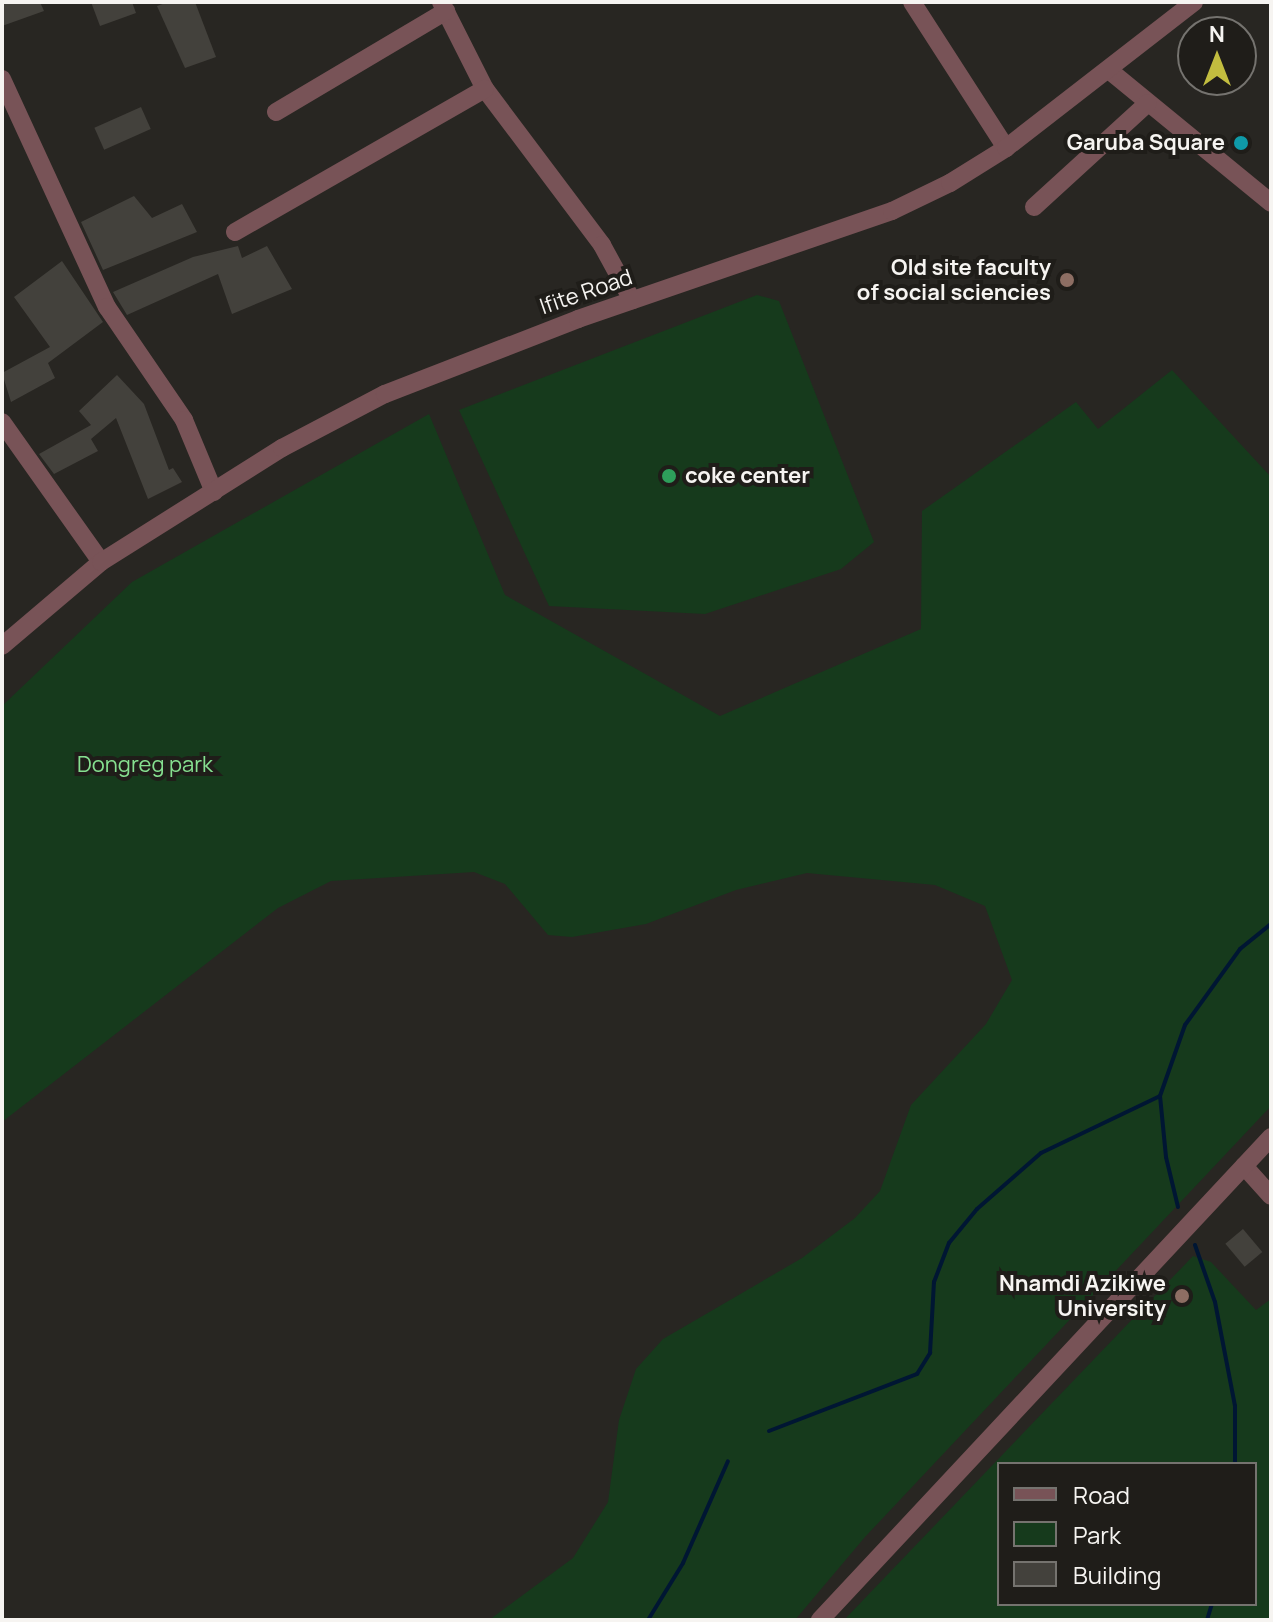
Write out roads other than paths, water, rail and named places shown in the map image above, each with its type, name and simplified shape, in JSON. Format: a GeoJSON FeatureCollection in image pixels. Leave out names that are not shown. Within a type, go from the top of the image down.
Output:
{"type":"FeatureCollection","features":[{"type":"Feature","properties":{"kind":"street"},"geometry":{"type":"LineString","coordinates":[[912,2],[1006,148]]}},
{"type":"Feature","properties":{"kind":"street","name":"Ifite Road"},"geometry":{"type":"LineString","coordinates":[[2,646],[101,562],[282,448],[385,394],[632,300],[892,211],[1006,148],[1110,71],[1194,2]]}},
{"type":"Feature","properties":{"kind":"street"},"geometry":{"type":"LineString","coordinates":[[276,112],[444,6],[485,89],[602,245],[632,300]]}},
{"type":"Feature","properties":{"kind":"street"},"geometry":{"type":"LineString","coordinates":[[1110,71],[1271,203]]}},
{"type":"Feature","properties":{"kind":"street"},"geometry":{"type":"LineString","coordinates":[[2,79],[107,307],[184,420],[214,492]]}},
{"type":"Feature","properties":{"kind":"street"},"geometry":{"type":"LineString","coordinates":[[235,232],[485,89]]}},
{"type":"Feature","properties":{"kind":"street"},"geometry":{"type":"LineString","coordinates":[[1034,207],[1148,103]]}},
{"type":"Feature","properties":{"kind":"street"},"geometry":{"type":"LineString","coordinates":[[2,422],[101,562]]}},
{"type":"Feature","properties":{"kind":"street"},"geometry":{"type":"LineString","coordinates":[[820,1620],[1271,1137]]}},
{"type":"Feature","properties":{"kind":"street"},"geometry":{"type":"LineString","coordinates":[[1244,1166],[1271,1196]]}},
{"type":"Feature","properties":{"kind":"waterway"},"geometry":{"type":"LineString","coordinates":[[1178,1207],[1166,1157],[1160,1096],[1185,1025],[1240,949],[1271,924]]}},
{"type":"Feature","properties":{"kind":"waterway"},"geometry":{"type":"LineString","coordinates":[[769,1431],[917,1374],[930,1353],[934,1282],[949,1243],[977,1209],[1041,1153],[1160,1096]]}},
{"type":"Feature","properties":{"kind":"waterway"},"geometry":{"type":"LineString","coordinates":[[1195,1245],[1215,1302],[1235,1406],[1235,1462]]}},
{"type":"Feature","properties":{"kind":"waterway"},"geometry":{"type":"LineString","coordinates":[[648,1620],[683,1563],[728,1461]]}},
{"type":"Feature","properties":{"kind":"waterway"},"geometry":{"type":"LineString","coordinates":[[1207,1620],[1211,1606]]}},
{"type":"Feature","properties":{"kind":"place","name":"Garuba Square"},"geometry":{"type":"Point","coordinates":[1241,143]}},
{"type":"Feature","properties":{"kind":"place","name":"Old site faculty of social sciencies"},"geometry":{"type":"Point","coordinates":[1067,280]}},
{"type":"Feature","properties":{"kind":"place","name":"coke center"},"geometry":{"type":"Point","coordinates":[669,476]}},
{"type":"Feature","properties":{"kind":"place","name":"Nnamdi Azikiwe University"},"geometry":{"type":"Point","coordinates":[1182,1296]}},
{"type":"Feature","properties":{"kind":"park label","name":"Dongreg park"},"geometry":{"type":"Point","coordinates":[145,765]}}]}
